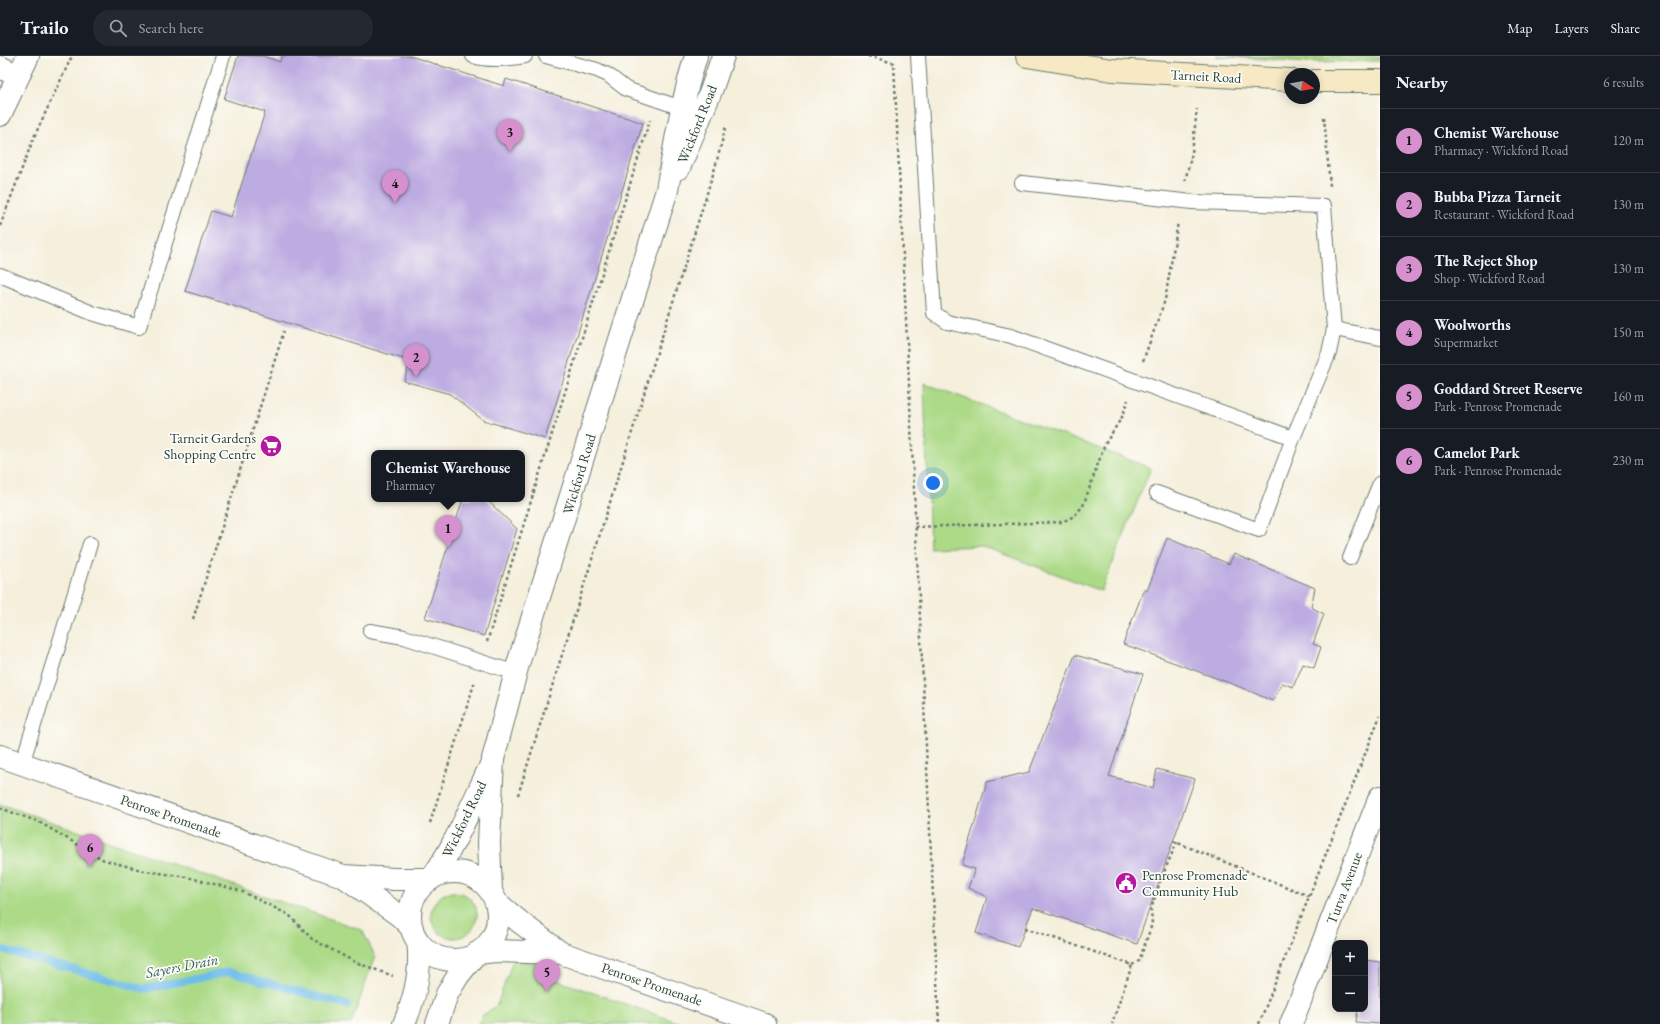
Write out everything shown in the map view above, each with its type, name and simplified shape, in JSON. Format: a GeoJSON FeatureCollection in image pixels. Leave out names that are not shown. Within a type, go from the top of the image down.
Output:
{"type":"FeatureCollection","features":[{"type":"Feature","properties":{"kind":"main road","name":"Tarneit Road"},"geometry":{"type":"LineString","coordinates":[[1027,56],[1112,70],[1284,80]]}},
{"type":"Feature","properties":{"kind":"main road"},"geometry":{"type":"LineString","coordinates":[[1320,80],[1380,81]]}},
{"type":"Feature","properties":{"kind":"street"},"geometry":{"type":"LineString","coordinates":[[0,114],[9,72],[28,56]]}},
{"type":"Feature","properties":{"kind":"street","name":"Wickford Road"},"geometry":{"type":"LineString","coordinates":[[432,878],[448,856],[493,759],[516,673],[667,190],[682,163],[691,112],[696,56]]}},
{"type":"Feature","properties":{"kind":"street","name":"Wickford Road"},"geometry":{"type":"LineString","coordinates":[[691,112],[723,56]]}},
{"type":"Feature","properties":{"kind":"street","name":"Penrose Promenade"},"geometry":{"type":"LineString","coordinates":[[0,756],[343,876],[400,916],[415,934]]}},
{"type":"Feature","properties":{"kind":"street","name":"Wickford Road"},"geometry":{"type":"LineString","coordinates":[[493,759],[489,843],[494,896]]}},
{"type":"Feature","properties":{"kind":"street","name":"Turva Avenue"},"geometry":{"type":"LineString","coordinates":[[1291,1024],[1380,798]]}},
{"type":"Feature","properties":{"kind":"street"},"geometry":{"type":"LineString","coordinates":[[404,1024],[418,984],[420,950],[411,914],[415,896],[423,885],[432,878],[448,872],[464,873],[479,880],[494,896],[498,915],[496,930],[489,943],[475,954],[458,976],[448,994],[437,1024]]}},
{"type":"Feature","properties":{"kind":"street","name":"Penrose Promenade"},"geometry":{"type":"LineString","coordinates":[[343,876],[394,879],[432,878]]}},
{"type":"Feature","properties":{"kind":"street","name":"Penrose Promenade"},"geometry":{"type":"LineString","coordinates":[[494,896],[521,923],[561,953],[765,1024]]}},
{"type":"Feature","properties":{"kind":"street"},"geometry":{"type":"LineString","coordinates":[[415,934],[430,952],[446,959],[457,960],[475,954]]}},
{"type":"Feature","properties":{"kind":"street","name":"Penrose Promenade"},"geometry":{"type":"LineString","coordinates":[[475,954],[495,952],[561,953]]}},
{"type":"Feature","properties":{"kind":"lane"},"geometry":{"type":"LineString","coordinates":[[0,275],[92,313],[139,328],[223,56]]}},
{"type":"Feature","properties":{"kind":"lane"},"geometry":{"type":"LineString","coordinates":[[473,56],[503,60],[525,56]]}},
{"type":"Feature","properties":{"kind":"lane"},"geometry":{"type":"LineString","coordinates":[[546,56],[597,70],[608,75],[626,88],[691,112]]}},
{"type":"Feature","properties":{"kind":"lane"},"geometry":{"type":"LineString","coordinates":[[918,56],[934,313],[947,322],[1011,336],[1293,438]]}},
{"type":"Feature","properties":{"kind":"lane"},"geometry":{"type":"LineString","coordinates":[[1022,183],[1192,202],[1324,206],[1334,329],[1329,353],[1293,438],[1259,530],[1157,493]]}},
{"type":"Feature","properties":{"kind":"lane"},"geometry":{"type":"LineString","coordinates":[[1334,329],[1380,338]]}},
{"type":"Feature","properties":{"kind":"lane"},"geometry":{"type":"LineString","coordinates":[[1350,558],[1380,483]]}},
{"type":"Feature","properties":{"kind":"lane"},"geometry":{"type":"LineString","coordinates":[[22,764],[90,544]]}},
{"type":"Feature","properties":{"kind":"lane"},"geometry":{"type":"LineString","coordinates":[[370,631],[404,637],[516,673]]}},
{"type":"Feature","properties":{"kind":"path"},"geometry":{"type":"LineString","coordinates":[[0,226],[34,137],[72,56]]}},
{"type":"Feature","properties":{"kind":"path"},"geometry":{"type":"LineString","coordinates":[[868,56],[894,63],[939,1024]]}},
{"type":"Feature","properties":{"kind":"path"},"geometry":{"type":"LineString","coordinates":[[430,823],[651,115]]}},
{"type":"Feature","properties":{"kind":"path"},"geometry":{"type":"LineString","coordinates":[[1324,117],[1330,188],[1324,206]]}},
{"type":"Feature","properties":{"kind":"path"},"geometry":{"type":"LineString","coordinates":[[517,800],[715,168],[726,124]]}},
{"type":"Feature","properties":{"kind":"path"},"geometry":{"type":"LineString","coordinates":[[193,619],[284,332]]}},
{"type":"Feature","properties":{"kind":"path"},"geometry":{"type":"LineString","coordinates":[[1259,1024],[1380,716]]}},
{"type":"Feature","properties":{"kind":"path"},"geometry":{"type":"LineString","coordinates":[[0,808],[39,822],[104,860],[145,871],[187,877],[240,891],[289,915],[312,939],[349,959],[362,965],[418,984]]}},
{"type":"Feature","properties":{"kind":"path"},"geometry":{"type":"LineString","coordinates":[[1173,840],[1308,896]]}},
{"type":"Feature","properties":{"kind":"path"},"geometry":{"type":"LineString","coordinates":[[1112,1024],[1132,965],[1139,961],[1152,924],[1151,909],[1161,879],[1177,842]]}},
{"type":"Feature","properties":{"kind":"path"},"geometry":{"type":"LineString","coordinates":[[1025,928],[1132,965]]}},
{"type":"Feature","properties":{"kind":"green space"},"geometry":{"type":"Polygon","coordinates":[[[1216,56],[1380,56],[1380,61],[1307,62],[1216,56]]]}},
{"type":"Feature","properties":{"kind":"green space"},"geometry":{"type":"Polygon","coordinates":[[[924,383],[1151,468],[1101,591],[982,546],[930,548],[924,383]]]}},
{"type":"Feature","properties":{"kind":"green space"},"geometry":{"type":"Polygon","coordinates":[[[0,804],[362,930],[375,956],[351,1024],[0,1024],[0,804]]]}},
{"type":"Feature","properties":{"kind":"green space"},"geometry":{"type":"Polygon","coordinates":[[[459,892],[463,893],[473,902],[476,906],[476,924],[467,934],[459,938],[449,938],[441,934],[432,924],[431,910],[435,902],[445,893],[459,892]]]}},
{"type":"Feature","properties":{"kind":"green space"},"geometry":{"type":"Polygon","coordinates":[[[513,960],[546,966],[553,970],[556,980],[683,1024],[479,1024],[482,1016],[497,1005],[513,960]]]}},
{"type":"Feature","properties":{"kind":"building"},"geometry":{"type":"Polygon","coordinates":[[[238,56],[263,56],[280,62],[282,56],[410,56],[504,86],[506,79],[643,123],[545,439],[483,420],[450,394],[404,381],[410,361],[185,291],[211,211],[231,217],[265,112],[224,99],[238,56]]]}},
{"type":"Feature","properties":{"kind":"building"},"geometry":{"type":"Polygon","coordinates":[[[462,502],[489,502],[517,529],[484,636],[425,618],[462,502]]]}},
{"type":"Feature","properties":{"kind":"building"},"geometry":{"type":"Polygon","coordinates":[[[1167,538],[1229,564],[1234,554],[1315,588],[1311,607],[1324,614],[1313,644],[1321,647],[1314,668],[1303,664],[1293,687],[1282,683],[1273,701],[1235,685],[1123,644],[1144,589],[1147,591],[1167,538]]]}},
{"type":"Feature","properties":{"kind":"building"},"geometry":{"type":"Polygon","coordinates":[[[1075,655],[1143,674],[1109,776],[1153,788],[1157,769],[1195,779],[1137,944],[1033,908],[1018,947],[976,933],[987,897],[968,888],[975,869],[962,865],[987,782],[1029,772],[1075,655]]]}},
{"type":"Feature","properties":{"kind":"building"},"geometry":{"type":"Polygon","coordinates":[[[1368,960],[1380,962],[1380,1024],[1356,1022],[1358,1012],[1368,1012],[1368,960]]]}},
{"type":"Feature","properties":{"kind":"waterway","name":"Sayers Drain"},"geometry":{"type":"LineString","coordinates":[[0,949],[144,989],[229,972],[347,1005]]}},
{"type":"Feature","properties":{"kind":"place","name":"The Reject Shop"},"geometry":{"type":"Point","coordinates":[510,152]}},
{"type":"Feature","properties":{"kind":"place","name":"Woolworths"},"geometry":{"type":"Point","coordinates":[395,203]}},
{"type":"Feature","properties":{"kind":"place","name":"Bubba Pizza Tarneit"},"geometry":{"type":"Point","coordinates":[416,377]}},
{"type":"Feature","properties":{"kind":"place","name":"Tarneit Gardens Shopping Centre"},"geometry":{"type":"Point","coordinates":[271,446]}},
{"type":"Feature","properties":{"kind":"place","name":"Chemist Warehouse"},"geometry":{"type":"Point","coordinates":[448,548]}},
{"type":"Feature","properties":{"kind":"place","name":"Camelot Park"},"geometry":{"type":"Point","coordinates":[90,867]}},
{"type":"Feature","properties":{"kind":"place","name":"Penrose Promenade Community Hub"},"geometry":{"type":"Point","coordinates":[1126,883]}},
{"type":"Feature","properties":{"kind":"place","name":"Goddard Street Reserve"},"geometry":{"type":"Point","coordinates":[547,992]}}]}
